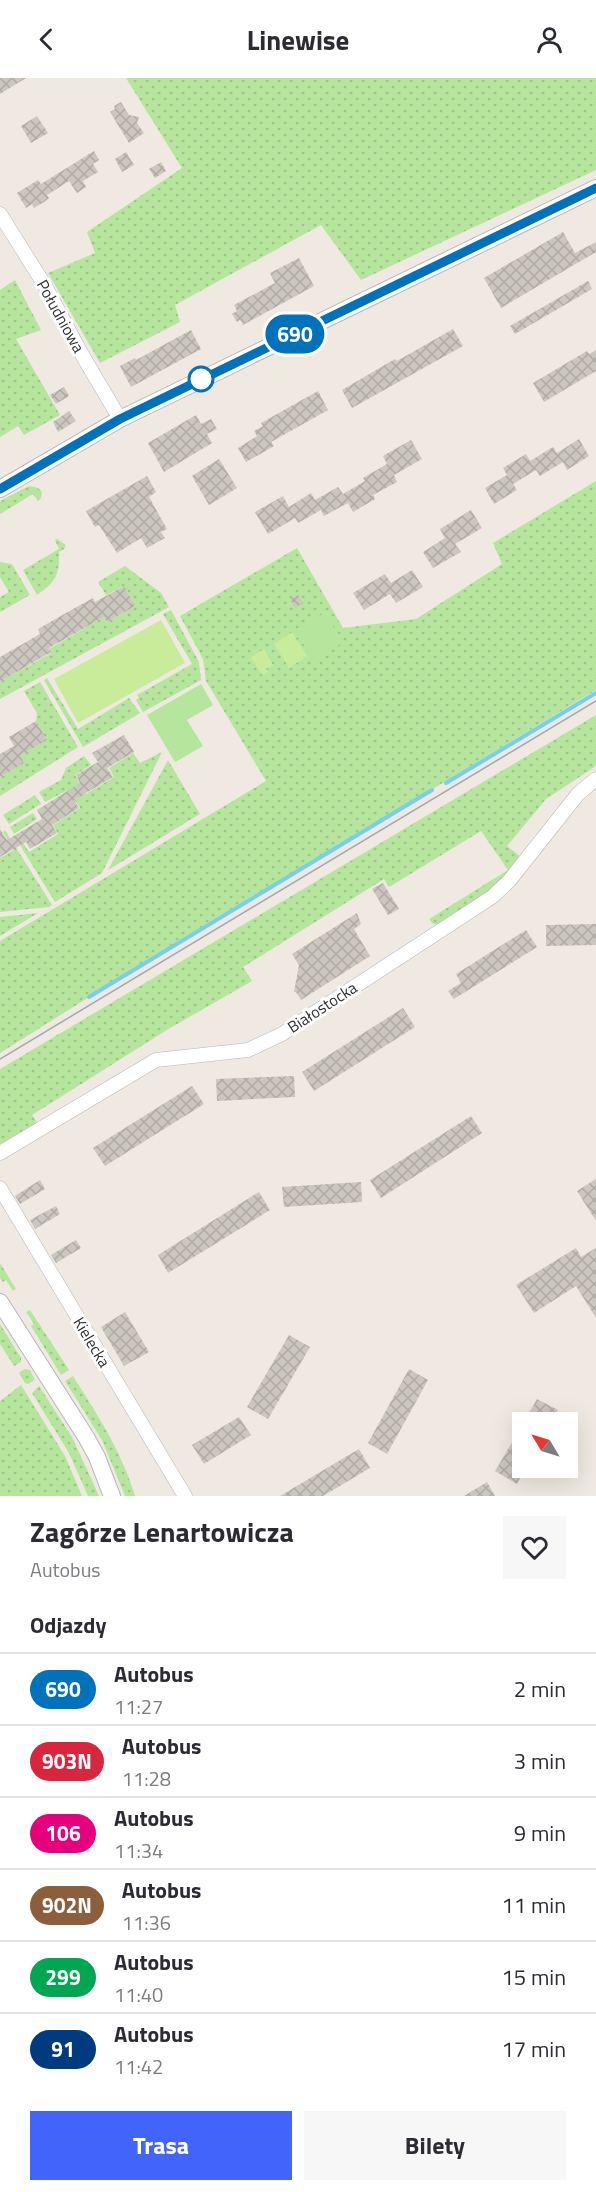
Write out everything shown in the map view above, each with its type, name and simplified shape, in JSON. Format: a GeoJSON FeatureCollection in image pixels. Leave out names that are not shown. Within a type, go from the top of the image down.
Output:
{"type":"FeatureCollection","features":[{"type":"Feature","properties":{"kind":"street"},"geometry":{"type":"LineString","coordinates":[[0,489],[120,419],[596,188]]}},
{"type":"Feature","properties":{"kind":"street","name":"Południowa"},"geometry":{"type":"LineString","coordinates":[[0,214],[44,284],[120,419]]}},
{"type":"Feature","properties":{"kind":"street","name":"Białostocka"},"geometry":{"type":"LineString","coordinates":[[0,1153],[156,1060],[248,1050],[282,1034],[492,897],[509,881],[578,794],[596,779]]}},
{"type":"Feature","properties":{"kind":"street","name":"Kielecka"},"geometry":{"type":"LineString","coordinates":[[0,1188],[185,1496]]}},
{"type":"Feature","properties":{"kind":"street"},"geometry":{"type":"LineString","coordinates":[[0,1302],[87,1437],[112,1496]]}},
{"type":"Feature","properties":{"kind":"green space"},"geometry":{"type":"Polygon","coordinates":[[[126,78],[596,78],[596,170],[361,280],[321,225],[175,305],[180,322],[100,363],[48,273],[95,253],[87,232],[182,168],[126,78]]]}},
{"type":"Feature","properties":{"kind":"green space"},"geometry":{"type":"Polygon","coordinates":[[[15,280],[41,330],[16,339],[60,415],[24,435],[18,426],[0,437],[0,290],[15,280]]]}},
{"type":"Feature","properties":{"kind":"green space"},"geometry":{"type":"Polygon","coordinates":[[[596,481],[596,690],[0,1053],[0,941],[266,781],[206,681],[203,659],[180,616],[297,548],[343,628],[416,619],[502,564],[493,543],[596,481]]]}},
{"type":"Feature","properties":{"kind":"green space"},"geometry":{"type":"Polygon","coordinates":[[[29,486],[38,488],[42,492],[38,501],[33,494],[0,514],[0,501],[29,486]]]}},
{"type":"Feature","properties":{"kind":"green space"},"geometry":{"type":"Polygon","coordinates":[[[55,540],[66,545],[59,552],[56,577],[37,595],[23,570],[59,549],[55,540]]]}},
{"type":"Feature","properties":{"kind":"green space"},"geometry":{"type":"Polygon","coordinates":[[[0,562],[12,564],[30,595],[0,612],[0,597],[9,592],[0,577],[0,562]]]}},
{"type":"Feature","properties":{"kind":"green space"},"geometry":{"type":"Polygon","coordinates":[[[125,566],[161,593],[169,607],[0,699],[0,682],[51,653],[49,649],[104,617],[107,622],[135,606],[124,586],[106,595],[98,582],[125,566]]]}},
{"type":"Feature","properties":{"kind":"green space"},"geometry":{"type":"Polygon","coordinates":[[[171,610],[199,662],[201,680],[143,712],[136,700],[139,698],[137,695],[192,664],[163,614],[171,610]]]}},
{"type":"Feature","properties":{"kind":"green space"},"geometry":{"type":"Polygon","coordinates":[[[324,613],[344,642],[314,661],[295,631],[324,613]]]}},
{"type":"Feature","properties":{"kind":"green space"},"geometry":{"type":"Polygon","coordinates":[[[161,620],[185,663],[78,723],[54,679],[161,620]]]}},
{"type":"Feature","properties":{"kind":"green space"},"geometry":{"type":"Polygon","coordinates":[[[292,632],[307,656],[289,668],[274,644],[292,632]]]}},
{"type":"Feature","properties":{"kind":"green space"},"geometry":{"type":"Polygon","coordinates":[[[264,649],[273,665],[266,669],[268,672],[262,675],[251,657],[264,649]]]}},
{"type":"Feature","properties":{"kind":"green space"},"geometry":{"type":"Polygon","coordinates":[[[47,678],[78,729],[129,698],[140,713],[83,747],[44,680],[47,678]]]}},
{"type":"Feature","properties":{"kind":"green space"},"geometry":{"type":"Polygon","coordinates":[[[40,682],[78,747],[0,796],[0,777],[24,763],[20,756],[47,740],[36,721],[37,713],[24,691],[40,682]]]}},
{"type":"Feature","properties":{"kind":"green space"},"geometry":{"type":"Polygon","coordinates":[[[201,684],[213,705],[187,720],[203,746],[175,762],[147,715],[201,684]]]}},
{"type":"Feature","properties":{"kind":"green space"},"geometry":{"type":"Polygon","coordinates":[[[596,715],[596,766],[546,799],[507,846],[521,857],[493,892],[442,924],[433,924],[429,919],[508,870],[481,831],[389,887],[384,879],[243,967],[252,981],[170,1028],[32,1115],[38,1124],[0,1147],[0,1069],[596,715]]]}},
{"type":"Feature","properties":{"kind":"green space"},"geometry":{"type":"Polygon","coordinates":[[[162,752],[102,873],[55,902],[15,837],[18,835],[29,852],[58,834],[53,825],[80,808],[68,790],[45,802],[39,792],[61,780],[66,768],[84,756],[91,765],[75,775],[86,794],[114,777],[109,768],[133,753],[140,763],[162,752]]]}},
{"type":"Feature","properties":{"kind":"green space"},"geometry":{"type":"Polygon","coordinates":[[[168,760],[200,814],[108,870],[168,760]]]}},
{"type":"Feature","properties":{"kind":"green space"},"geometry":{"type":"Polygon","coordinates":[[[35,795],[41,804],[9,824],[3,815],[35,795]]]}},
{"type":"Feature","properties":{"kind":"green space"},"geometry":{"type":"Polygon","coordinates":[[[33,813],[37,819],[14,834],[10,827],[33,813]]]}},
{"type":"Feature","properties":{"kind":"green space"},"geometry":{"type":"Polygon","coordinates":[[[5,830],[52,905],[49,907],[0,912],[0,858],[14,850],[3,832],[5,830]]]}},
{"type":"Feature","properties":{"kind":"green space"},"geometry":{"type":"Polygon","coordinates":[[[38,913],[0,936],[0,917],[38,913]]]}},
{"type":"Feature","properties":{"kind":"green space"},"geometry":{"type":"Polygon","coordinates":[[[0,1263],[16,1289],[13,1291],[6,1280],[3,1282],[0,1278],[0,1263]]]}},
{"type":"Feature","properties":{"kind":"green space"},"geometry":{"type":"Polygon","coordinates":[[[30,1310],[69,1370],[61,1375],[31,1326],[34,1324],[26,1312],[30,1310]]]}},
{"type":"Feature","properties":{"kind":"green space"},"geometry":{"type":"Polygon","coordinates":[[[0,1324],[21,1358],[21,1362],[14,1366],[0,1344],[0,1324]]]}},
{"type":"Feature","properties":{"kind":"green space"},"geometry":{"type":"Polygon","coordinates":[[[25,1369],[30,1370],[35,1380],[28,1384],[19,1373],[25,1369]]]}},
{"type":"Feature","properties":{"kind":"green space"},"geometry":{"type":"Polygon","coordinates":[[[73,1376],[116,1448],[135,1496],[125,1496],[102,1440],[65,1381],[73,1376]]]}},
{"type":"Feature","properties":{"kind":"green space"},"geometry":{"type":"Polygon","coordinates":[[[21,1385],[65,1456],[82,1496],[0,1496],[0,1401],[21,1385]]]}},
{"type":"Feature","properties":{"kind":"green space"},"geometry":{"type":"Polygon","coordinates":[[[39,1386],[72,1437],[99,1496],[88,1496],[69,1453],[32,1393],[39,1386]]]}},
{"type":"Feature","properties":{"kind":"building"},"geometry":{"type":"Polygon","coordinates":[[[0,78],[26,78],[0,94],[0,78]]]}},
{"type":"Feature","properties":{"kind":"building"},"geometry":{"type":"Polygon","coordinates":[[[121,102],[129,115],[139,117],[137,123],[144,133],[129,143],[110,112],[121,102]]]}},
{"type":"Feature","properties":{"kind":"building"},"geometry":{"type":"Polygon","coordinates":[[[37,116],[48,133],[31,143],[21,126],[37,116]]]}},
{"type":"Feature","properties":{"kind":"building"},"geometry":{"type":"Polygon","coordinates":[[[94,151],[99,160],[93,164],[98,172],[83,181],[86,187],[77,193],[69,181],[47,195],[49,198],[44,202],[34,208],[32,204],[26,208],[17,193],[38,180],[41,184],[94,151]]]}},
{"type":"Feature","properties":{"kind":"building"},"geometry":{"type":"Polygon","coordinates":[[[126,152],[134,165],[122,172],[115,159],[126,152]]]}},
{"type":"Feature","properties":{"kind":"building"},"geometry":{"type":"Polygon","coordinates":[[[161,162],[166,171],[155,178],[149,169],[161,162]]]}},
{"type":"Feature","properties":{"kind":"building"},"geometry":{"type":"Polygon","coordinates":[[[563,232],[575,253],[596,242],[596,252],[501,308],[484,278],[563,232]]]}},
{"type":"Feature","properties":{"kind":"building"},"geometry":{"type":"Polygon","coordinates":[[[299,258],[314,286],[243,325],[240,320],[237,322],[232,314],[237,311],[234,305],[275,283],[270,273],[299,258]]]}},
{"type":"Feature","properties":{"kind":"building"},"geometry":{"type":"Polygon","coordinates":[[[588,281],[592,289],[515,334],[510,326],[588,281]]]}},
{"type":"Feature","properties":{"kind":"building"},"geometry":{"type":"Polygon","coordinates":[[[453,329],[463,346],[352,408],[342,390],[453,329]]]}},
{"type":"Feature","properties":{"kind":"building"},"geometry":{"type":"Polygon","coordinates":[[[191,330],[201,349],[131,387],[120,366],[135,358],[136,360],[191,330]]]}},
{"type":"Feature","properties":{"kind":"building"},"geometry":{"type":"Polygon","coordinates":[[[596,350],[596,371],[544,402],[533,383],[587,351],[589,354],[596,350]]]}},
{"type":"Feature","properties":{"kind":"building"},"geometry":{"type":"Polygon","coordinates":[[[64,387],[69,396],[56,404],[50,395],[64,387]]]}},
{"type":"Feature","properties":{"kind":"building"},"geometry":{"type":"Polygon","coordinates":[[[318,391],[328,410],[271,442],[274,446],[246,462],[238,448],[257,436],[254,431],[263,426],[261,423],[318,391]]]}},
{"type":"Feature","properties":{"kind":"building"},"geometry":{"type":"Polygon","coordinates":[[[69,411],[76,421],[58,432],[53,422],[69,411]]]}},
{"type":"Feature","properties":{"kind":"building"},"geometry":{"type":"Polygon","coordinates":[[[196,415],[201,424],[211,419],[217,429],[207,434],[212,443],[164,472],[148,443],[196,415]]]}},
{"type":"Feature","properties":{"kind":"building"},"geometry":{"type":"Polygon","coordinates":[[[579,439],[589,456],[567,470],[563,462],[540,476],[536,470],[513,484],[517,490],[494,504],[485,488],[507,475],[503,468],[526,454],[530,461],[553,447],[557,453],[579,439]]]}},
{"type":"Feature","properties":{"kind":"building"},"geometry":{"type":"Polygon","coordinates":[[[411,440],[422,459],[394,475],[397,482],[373,495],[375,499],[353,512],[348,503],[324,516],[321,510],[298,523],[295,518],[268,534],[255,512],[283,496],[289,507],[311,493],[315,500],[338,487],[343,494],[365,481],[363,478],[387,464],[383,456],[411,440]]]}},
{"type":"Feature","properties":{"kind":"building"},"geometry":{"type":"Polygon","coordinates":[[[219,459],[237,488],[209,505],[192,476],[219,459]]]}},
{"type":"Feature","properties":{"kind":"building"},"geometry":{"type":"Polygon","coordinates":[[[147,476],[156,492],[149,497],[167,529],[161,532],[165,538],[147,548],[141,538],[117,553],[99,525],[95,527],[86,511],[147,476]]]}},
{"type":"Feature","properties":{"kind":"building"},"geometry":{"type":"Polygon","coordinates":[[[471,510],[482,528],[455,544],[461,552],[433,568],[423,552],[445,538],[440,529],[471,510]]]}},
{"type":"Feature","properties":{"kind":"building"},"geometry":{"type":"Polygon","coordinates":[[[412,570],[423,587],[396,603],[390,594],[364,610],[353,593],[385,574],[391,583],[412,570]]]}},
{"type":"Feature","properties":{"kind":"building"},"geometry":{"type":"Polygon","coordinates":[[[124,586],[135,606],[107,622],[104,617],[49,648],[51,652],[0,682],[0,657],[40,634],[38,629],[93,598],[95,602],[124,586]]]}},
{"type":"Feature","properties":{"kind":"building"},"geometry":{"type":"Polygon","coordinates":[[[298,595],[303,603],[295,608],[290,599],[298,595]]]}},
{"type":"Feature","properties":{"kind":"building"},"geometry":{"type":"Polygon","coordinates":[[[36,721],[47,740],[20,756],[24,763],[0,777],[0,754],[14,746],[9,737],[36,721]]]}},
{"type":"Feature","properties":{"kind":"building"},"geometry":{"type":"Polygon","coordinates":[[[124,735],[134,752],[107,768],[113,777],[74,800],[79,808],[52,825],[57,833],[30,849],[26,842],[0,857],[0,829],[7,840],[42,819],[37,810],[80,783],[76,775],[98,762],[92,753],[124,735]]]}},
{"type":"Feature","properties":{"kind":"building"},"geometry":{"type":"Polygon","coordinates":[[[383,883],[399,909],[388,915],[372,889],[383,883]]]}},
{"type":"Feature","properties":{"kind":"building"},"geometry":{"type":"Polygon","coordinates":[[[357,913],[361,924],[354,929],[370,956],[301,1000],[294,992],[299,965],[292,954],[357,913]]]}},
{"type":"Feature","properties":{"kind":"building"},"geometry":{"type":"Polygon","coordinates":[[[596,924],[596,945],[546,946],[546,925],[596,924]]]}},
{"type":"Feature","properties":{"kind":"building"},"geometry":{"type":"Polygon","coordinates":[[[526,930],[537,947],[454,999],[448,991],[461,983],[456,974],[526,930]]]}},
{"type":"Feature","properties":{"kind":"building"},"geometry":{"type":"Polygon","coordinates":[[[403,1008],[415,1027],[314,1091],[302,1072],[403,1008]]]}},
{"type":"Feature","properties":{"kind":"building"},"geometry":{"type":"Polygon","coordinates":[[[294,1076],[295,1097],[217,1101],[216,1079],[294,1076]]]}},
{"type":"Feature","properties":{"kind":"building"},"geometry":{"type":"Polygon","coordinates":[[[192,1086],[204,1104],[105,1166],[93,1148],[192,1086]]]}},
{"type":"Feature","properties":{"kind":"building"},"geometry":{"type":"Polygon","coordinates":[[[471,1116],[482,1133],[381,1198],[370,1180],[471,1116]]]}},
{"type":"Feature","properties":{"kind":"building"},"geometry":{"type":"Polygon","coordinates":[[[596,1179],[596,1221],[577,1191],[596,1179]]]}},
{"type":"Feature","properties":{"kind":"building"},"geometry":{"type":"Polygon","coordinates":[[[40,1180],[45,1189],[20,1204],[15,1196],[40,1180]]]}},
{"type":"Feature","properties":{"kind":"building"},"geometry":{"type":"Polygon","coordinates":[[[361,1182],[362,1202],[284,1207],[282,1187],[361,1182]]]}},
{"type":"Feature","properties":{"kind":"building"},"geometry":{"type":"Polygon","coordinates":[[[259,1192],[270,1210],[168,1273],[158,1255],[259,1192]]]}},
{"type":"Feature","properties":{"kind":"building"},"geometry":{"type":"Polygon","coordinates":[[[56,1206],[60,1214],[35,1229],[30,1220],[56,1206]]]}},
{"type":"Feature","properties":{"kind":"building"},"geometry":{"type":"Polygon","coordinates":[[[76,1240],[81,1248],[56,1263],[51,1255],[76,1240]]]}},
{"type":"Feature","properties":{"kind":"building"},"geometry":{"type":"Polygon","coordinates":[[[576,1248],[581,1257],[596,1248],[596,1318],[576,1286],[534,1313],[516,1285],[576,1248]]]}},
{"type":"Feature","properties":{"kind":"building"},"geometry":{"type":"Polygon","coordinates":[[[125,1312],[149,1352],[124,1366],[101,1327],[125,1312]]]}},
{"type":"Feature","properties":{"kind":"building"},"geometry":{"type":"Polygon","coordinates":[[[289,1335],[310,1347],[268,1419],[247,1407],[289,1335]]]}},
{"type":"Feature","properties":{"kind":"building"},"geometry":{"type":"Polygon","coordinates":[[[409,1369],[428,1380],[387,1454],[368,1443],[409,1369]]]}},
{"type":"Feature","properties":{"kind":"building"},"geometry":{"type":"Polygon","coordinates":[[[537,1399],[558,1410],[557,1412],[530,1412],[537,1399]]]}},
{"type":"Feature","properties":{"kind":"building"},"geometry":{"type":"Polygon","coordinates":[[[239,1417],[251,1435],[204,1464],[192,1445],[239,1417]]]}},
{"type":"Feature","properties":{"kind":"building"},"geometry":{"type":"Polygon","coordinates":[[[512,1443],[512,1478],[520,1478],[517,1484],[495,1471],[512,1443]]]}},
{"type":"Feature","properties":{"kind":"building"},"geometry":{"type":"Polygon","coordinates":[[[359,1449],[370,1468],[323,1496],[280,1496],[359,1449]]]}},
{"type":"Feature","properties":{"kind":"building"},"geometry":{"type":"Polygon","coordinates":[[[487,1482],[495,1496],[464,1496],[487,1482]]]}},
{"type":"Feature","properties":{"kind":"waterway"},"geometry":{"type":"LineString","coordinates":[[446,783],[596,693]]}},
{"type":"Feature","properties":{"kind":"waterway"},"geometry":{"type":"LineString","coordinates":[[89,997],[432,790]]}},
{"type":"Feature","properties":{"kind":"tram line"},"geometry":{"type":"LineString","coordinates":[[0,1059],[596,701]]}},
{"type":"Feature","properties":{"kind":"bus line","name":"690"},"geometry":{"type":"LineString","coordinates":[[0,489],[120,419],[596,188]]}}]}
